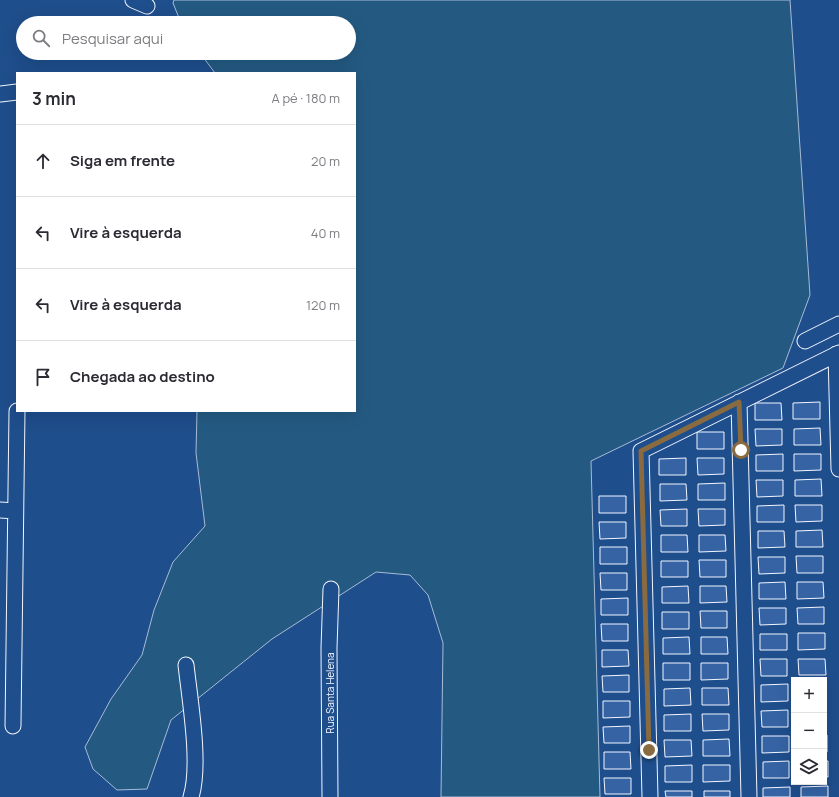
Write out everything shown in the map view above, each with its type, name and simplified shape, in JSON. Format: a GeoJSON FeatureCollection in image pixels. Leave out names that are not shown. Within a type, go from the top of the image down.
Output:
{"type":"FeatureCollection","features":[{"type":"Feature","properties":{"kind":"street"},"geometry":{"type":"LineString","coordinates":[[0,94],[16,92]]}},
{"type":"Feature","properties":{"kind":"street"},"geometry":{"type":"LineString","coordinates":[[805,341],[839,324]]}},
{"type":"Feature","properties":{"kind":"street"},"geometry":{"type":"LineString","coordinates":[[650,797],[641,451],[837,354],[839,469]]}},
{"type":"Feature","properties":{"kind":"street"},"geometry":{"type":"LineString","coordinates":[[739,402],[749,797]]}},
{"type":"Feature","properties":{"kind":"street"},"geometry":{"type":"LineString","coordinates":[[12,726],[17,412]]}},
{"type":"Feature","properties":{"kind":"street"},"geometry":{"type":"LineString","coordinates":[[0,510],[15,510]]}},
{"type":"Feature","properties":{"kind":"street","name":"Rua Santa Helena"},"geometry":{"type":"LineString","coordinates":[[330,797],[329,648],[331,588]]}},
{"type":"Feature","properties":{"kind":"street"},"geometry":{"type":"LineString","coordinates":[[186,665],[195,759],[195,786],[191,797]]}},
{"type":"Feature","properties":{"kind":"shaded area"},"geometry":{"type":"Polygon","coordinates":[[[174,0],[790,0],[810,295],[783,368],[591,461],[600,797],[441,797],[443,643],[428,595],[410,575],[376,572],[272,639],[171,720],[147,789],[117,790],[93,769],[85,747],[111,699],[142,655],[154,610],[173,562],[205,526],[196,453],[197,412],[356,412],[356,72],[214,72],[205,60],[356,60],[356,16],[178,16],[173,3],[174,0]]]}},
{"type":"Feature","properties":{"kind":"building"},"geometry":{"type":"Polygon","coordinates":[[[820,402],[820,419],[793,419],[793,403],[820,402]]]}},
{"type":"Feature","properties":{"kind":"building"},"geometry":{"type":"Polygon","coordinates":[[[755,403],[781,403],[782,420],[755,420],[755,403]]]}},
{"type":"Feature","properties":{"kind":"building"},"geometry":{"type":"Polygon","coordinates":[[[820,428],[821,445],[794,445],[794,429],[820,428]]]}},
{"type":"Feature","properties":{"kind":"building"},"geometry":{"type":"Polygon","coordinates":[[[755,429],[782,429],[782,445],[756,446],[755,429]]]}},
{"type":"Feature","properties":{"kind":"building"},"geometry":{"type":"Polygon","coordinates":[[[697,432],[724,432],[724,449],[697,449],[697,432]]]}},
{"type":"Feature","properties":{"kind":"building"},"geometry":{"type":"Polygon","coordinates":[[[783,454],[783,471],[756,471],[756,455],[783,454]]]}},
{"type":"Feature","properties":{"kind":"building"},"geometry":{"type":"Polygon","coordinates":[[[794,454],[821,454],[821,470],[794,471],[794,454]]]}},
{"type":"Feature","properties":{"kind":"building"},"geometry":{"type":"Polygon","coordinates":[[[686,458],[686,475],[659,475],[659,459],[686,458]]]}},
{"type":"Feature","properties":{"kind":"building"},"geometry":{"type":"Polygon","coordinates":[[[697,458],[724,458],[724,474],[698,475],[697,458]]]}},
{"type":"Feature","properties":{"kind":"building"},"geometry":{"type":"Polygon","coordinates":[[[821,479],[822,496],[795,496],[795,480],[821,479]]]}},
{"type":"Feature","properties":{"kind":"building"},"geometry":{"type":"Polygon","coordinates":[[[756,480],[783,480],[783,496],[757,497],[756,480]]]}},
{"type":"Feature","properties":{"kind":"building"},"geometry":{"type":"Polygon","coordinates":[[[725,483],[725,500],[698,500],[698,484],[725,483]]]}},
{"type":"Feature","properties":{"kind":"building"},"geometry":{"type":"Polygon","coordinates":[[[660,484],[686,484],[687,500],[660,501],[660,484]]]}},
{"type":"Feature","properties":{"kind":"building"},"geometry":{"type":"Polygon","coordinates":[[[599,496],[626,496],[626,513],[599,513],[599,496]]]}},
{"type":"Feature","properties":{"kind":"building"},"geometry":{"type":"Polygon","coordinates":[[[784,505],[784,522],[757,522],[757,506],[784,505]]]}},
{"type":"Feature","properties":{"kind":"building"},"geometry":{"type":"Polygon","coordinates":[[[795,505],[822,505],[822,521],[796,522],[795,505]]]}},
{"type":"Feature","properties":{"kind":"building"},"geometry":{"type":"Polygon","coordinates":[[[687,509],[687,526],[661,526],[660,510],[687,509]]]}},
{"type":"Feature","properties":{"kind":"building"},"geometry":{"type":"Polygon","coordinates":[[[698,509],[725,509],[725,525],[699,526],[698,509]]]}},
{"type":"Feature","properties":{"kind":"building"},"geometry":{"type":"Polygon","coordinates":[[[599,522],[626,522],[626,538],[600,539],[599,522]]]}},
{"type":"Feature","properties":{"kind":"building"},"geometry":{"type":"Polygon","coordinates":[[[822,530],[823,547],[796,547],[796,531],[822,530]]]}},
{"type":"Feature","properties":{"kind":"building"},"geometry":{"type":"Polygon","coordinates":[[[758,531],[784,531],[785,547],[758,548],[758,531]]]}},
{"type":"Feature","properties":{"kind":"building"},"geometry":{"type":"Polygon","coordinates":[[[661,535],[687,535],[688,552],[661,552],[661,535]]]}},
{"type":"Feature","properties":{"kind":"building"},"geometry":{"type":"Polygon","coordinates":[[[699,535],[725,535],[726,551],[699,552],[699,535]]]}},
{"type":"Feature","properties":{"kind":"building"},"geometry":{"type":"Polygon","coordinates":[[[600,547],[627,547],[627,564],[600,564],[600,547]]]}},
{"type":"Feature","properties":{"kind":"building"},"geometry":{"type":"Polygon","coordinates":[[[796,556],[823,556],[823,573],[797,573],[796,556]]]}},
{"type":"Feature","properties":{"kind":"building"},"geometry":{"type":"Polygon","coordinates":[[[758,557],[785,557],[785,573],[759,574],[758,557]]]}},
{"type":"Feature","properties":{"kind":"building"},"geometry":{"type":"Polygon","coordinates":[[[699,560],[726,560],[726,577],[700,577],[699,560]]]}},
{"type":"Feature","properties":{"kind":"building"},"geometry":{"type":"Polygon","coordinates":[[[661,561],[688,561],[688,577],[661,577],[661,561]]]}},
{"type":"Feature","properties":{"kind":"building"},"geometry":{"type":"Polygon","coordinates":[[[600,573],[627,573],[627,590],[601,590],[600,573]]]}},
{"type":"Feature","properties":{"kind":"building"},"geometry":{"type":"Polygon","coordinates":[[[785,582],[786,599],[759,599],[759,583],[785,582]]]}},
{"type":"Feature","properties":{"kind":"building"},"geometry":{"type":"Polygon","coordinates":[[[797,582],[823,582],[824,598],[797,599],[797,582]]]}},
{"type":"Feature","properties":{"kind":"building"},"geometry":{"type":"Polygon","coordinates":[[[688,586],[689,603],[662,603],[662,587],[688,586]]]}},
{"type":"Feature","properties":{"kind":"building"},"geometry":{"type":"Polygon","coordinates":[[[700,586],[726,586],[727,602],[700,603],[700,586]]]}},
{"type":"Feature","properties":{"kind":"building"},"geometry":{"type":"Polygon","coordinates":[[[628,598],[628,615],[601,615],[601,599],[628,598]]]}},
{"type":"Feature","properties":{"kind":"building"},"geometry":{"type":"Polygon","coordinates":[[[824,607],[824,624],[798,624],[797,608],[824,607]]]}},
{"type":"Feature","properties":{"kind":"building"},"geometry":{"type":"Polygon","coordinates":[[[759,608],[786,608],[786,624],[760,625],[759,608]]]}},
{"type":"Feature","properties":{"kind":"building"},"geometry":{"type":"Polygon","coordinates":[[[700,611],[727,611],[727,628],[701,628],[700,611]]]}},
{"type":"Feature","properties":{"kind":"building"},"geometry":{"type":"Polygon","coordinates":[[[662,612],[689,612],[689,629],[662,629],[662,612]]]}},
{"type":"Feature","properties":{"kind":"building"},"geometry":{"type":"Polygon","coordinates":[[[601,624],[628,624],[628,641],[602,641],[601,624]]]}},
{"type":"Feature","properties":{"kind":"building"},"geometry":{"type":"Polygon","coordinates":[[[798,633],[825,633],[825,649],[798,650],[798,633]]]}},
{"type":"Feature","properties":{"kind":"building"},"geometry":{"type":"Polygon","coordinates":[[[760,634],[787,634],[787,650],[760,650],[760,634]]]}},
{"type":"Feature","properties":{"kind":"building"},"geometry":{"type":"Polygon","coordinates":[[[689,637],[690,654],[663,654],[663,638],[689,637]]]}},
{"type":"Feature","properties":{"kind":"building"},"geometry":{"type":"Polygon","coordinates":[[[701,637],[727,637],[728,654],[701,654],[701,637]]]}},
{"type":"Feature","properties":{"kind":"building"},"geometry":{"type":"Polygon","coordinates":[[[602,650],[628,650],[629,666],[602,667],[602,650]]]}},
{"type":"Feature","properties":{"kind":"building"},"geometry":{"type":"Polygon","coordinates":[[[760,659],[787,659],[787,676],[761,676],[760,659]]]}},
{"type":"Feature","properties":{"kind":"building"},"geometry":{"type":"Polygon","coordinates":[[[798,659],[825,659],[826,675],[799,675],[798,659]]]}},
{"type":"Feature","properties":{"kind":"building"},"geometry":{"type":"Polygon","coordinates":[[[663,663],[690,663],[690,680],[663,680],[663,663]]]}},
{"type":"Feature","properties":{"kind":"building"},"geometry":{"type":"Polygon","coordinates":[[[701,663],[728,663],[728,679],[701,680],[701,663]]]}},
{"type":"Feature","properties":{"kind":"building"},"geometry":{"type":"Polygon","coordinates":[[[629,675],[629,692],[603,692],[602,676],[629,675]]]}},
{"type":"Feature","properties":{"kind":"building"},"geometry":{"type":"Polygon","coordinates":[[[788,684],[788,701],[761,702],[761,685],[788,684]]]}},
{"type":"Feature","properties":{"kind":"building"},"geometry":{"type":"Polygon","coordinates":[[[690,688],[691,705],[664,706],[664,689],[690,688]]]}},
{"type":"Feature","properties":{"kind":"building"},"geometry":{"type":"Polygon","coordinates":[[[702,688],[728,688],[729,705],[702,705],[702,688]]]}},
{"type":"Feature","properties":{"kind":"building"},"geometry":{"type":"Polygon","coordinates":[[[603,701],[630,701],[630,717],[603,718],[603,701]]]}},
{"type":"Feature","properties":{"kind":"building"},"geometry":{"type":"Polygon","coordinates":[[[788,710],[788,727],[762,727],[761,711],[788,710]]]}},
{"type":"Feature","properties":{"kind":"building"},"geometry":{"type":"Polygon","coordinates":[[[691,714],[691,731],[664,731],[664,715],[691,714]]]}},
{"type":"Feature","properties":{"kind":"building"},"geometry":{"type":"Polygon","coordinates":[[[702,714],[729,714],[729,730],[703,731],[702,714]]]}},
{"type":"Feature","properties":{"kind":"building"},"geometry":{"type":"Polygon","coordinates":[[[630,726],[630,743],[604,743],[603,727],[630,726]]]}},
{"type":"Feature","properties":{"kind":"building"},"geometry":{"type":"Polygon","coordinates":[[[762,736],[789,736],[789,752],[762,753],[762,736]]]}},
{"type":"Feature","properties":{"kind":"building"},"geometry":{"type":"Polygon","coordinates":[[[729,739],[730,756],[703,756],[703,740],[729,739]]]}},
{"type":"Feature","properties":{"kind":"building"},"geometry":{"type":"Polygon","coordinates":[[[664,740],[691,740],[692,756],[665,757],[664,740]]]}},
{"type":"Feature","properties":{"kind":"building"},"geometry":{"type":"Polygon","coordinates":[[[604,752],[630,752],[631,769],[604,769],[604,752]]]}},
{"type":"Feature","properties":{"kind":"building"},"geometry":{"type":"Polygon","coordinates":[[[789,761],[789,778],[763,778],[763,762],[789,761]]]}},
{"type":"Feature","properties":{"kind":"building"},"geometry":{"type":"Polygon","coordinates":[[[827,761],[828,761],[827,777],[827,761]]]}},
{"type":"Feature","properties":{"kind":"building"},"geometry":{"type":"Polygon","coordinates":[[[692,765],[692,782],[665,782],[665,766],[692,765]]]}},
{"type":"Feature","properties":{"kind":"building"},"geometry":{"type":"Polygon","coordinates":[[[703,765],[730,765],[730,781],[703,782],[703,765]]]}},
{"type":"Feature","properties":{"kind":"building"},"geometry":{"type":"Polygon","coordinates":[[[604,778],[631,778],[631,794],[605,794],[604,778]]]}},
{"type":"Feature","properties":{"kind":"building"},"geometry":{"type":"Polygon","coordinates":[[[828,786],[828,797],[801,797],[801,787],[828,786]]]}},
{"type":"Feature","properties":{"kind":"building"},"geometry":{"type":"Polygon","coordinates":[[[790,787],[790,797],[763,797],[763,788],[790,787]]]}},
{"type":"Feature","properties":{"kind":"building"},"geometry":{"type":"Polygon","coordinates":[[[665,791],[692,791],[692,797],[666,797],[665,791]]]}},
{"type":"Feature","properties":{"kind":"building"},"geometry":{"type":"Polygon","coordinates":[[[704,791],[730,791],[730,797],[704,797],[704,791]]]}},
{"type":"Feature","properties":{"kind":"route"},"geometry":{"type":"LineString","coordinates":[[649,750],[641,451],[739,402],[741,450]]}}]}
